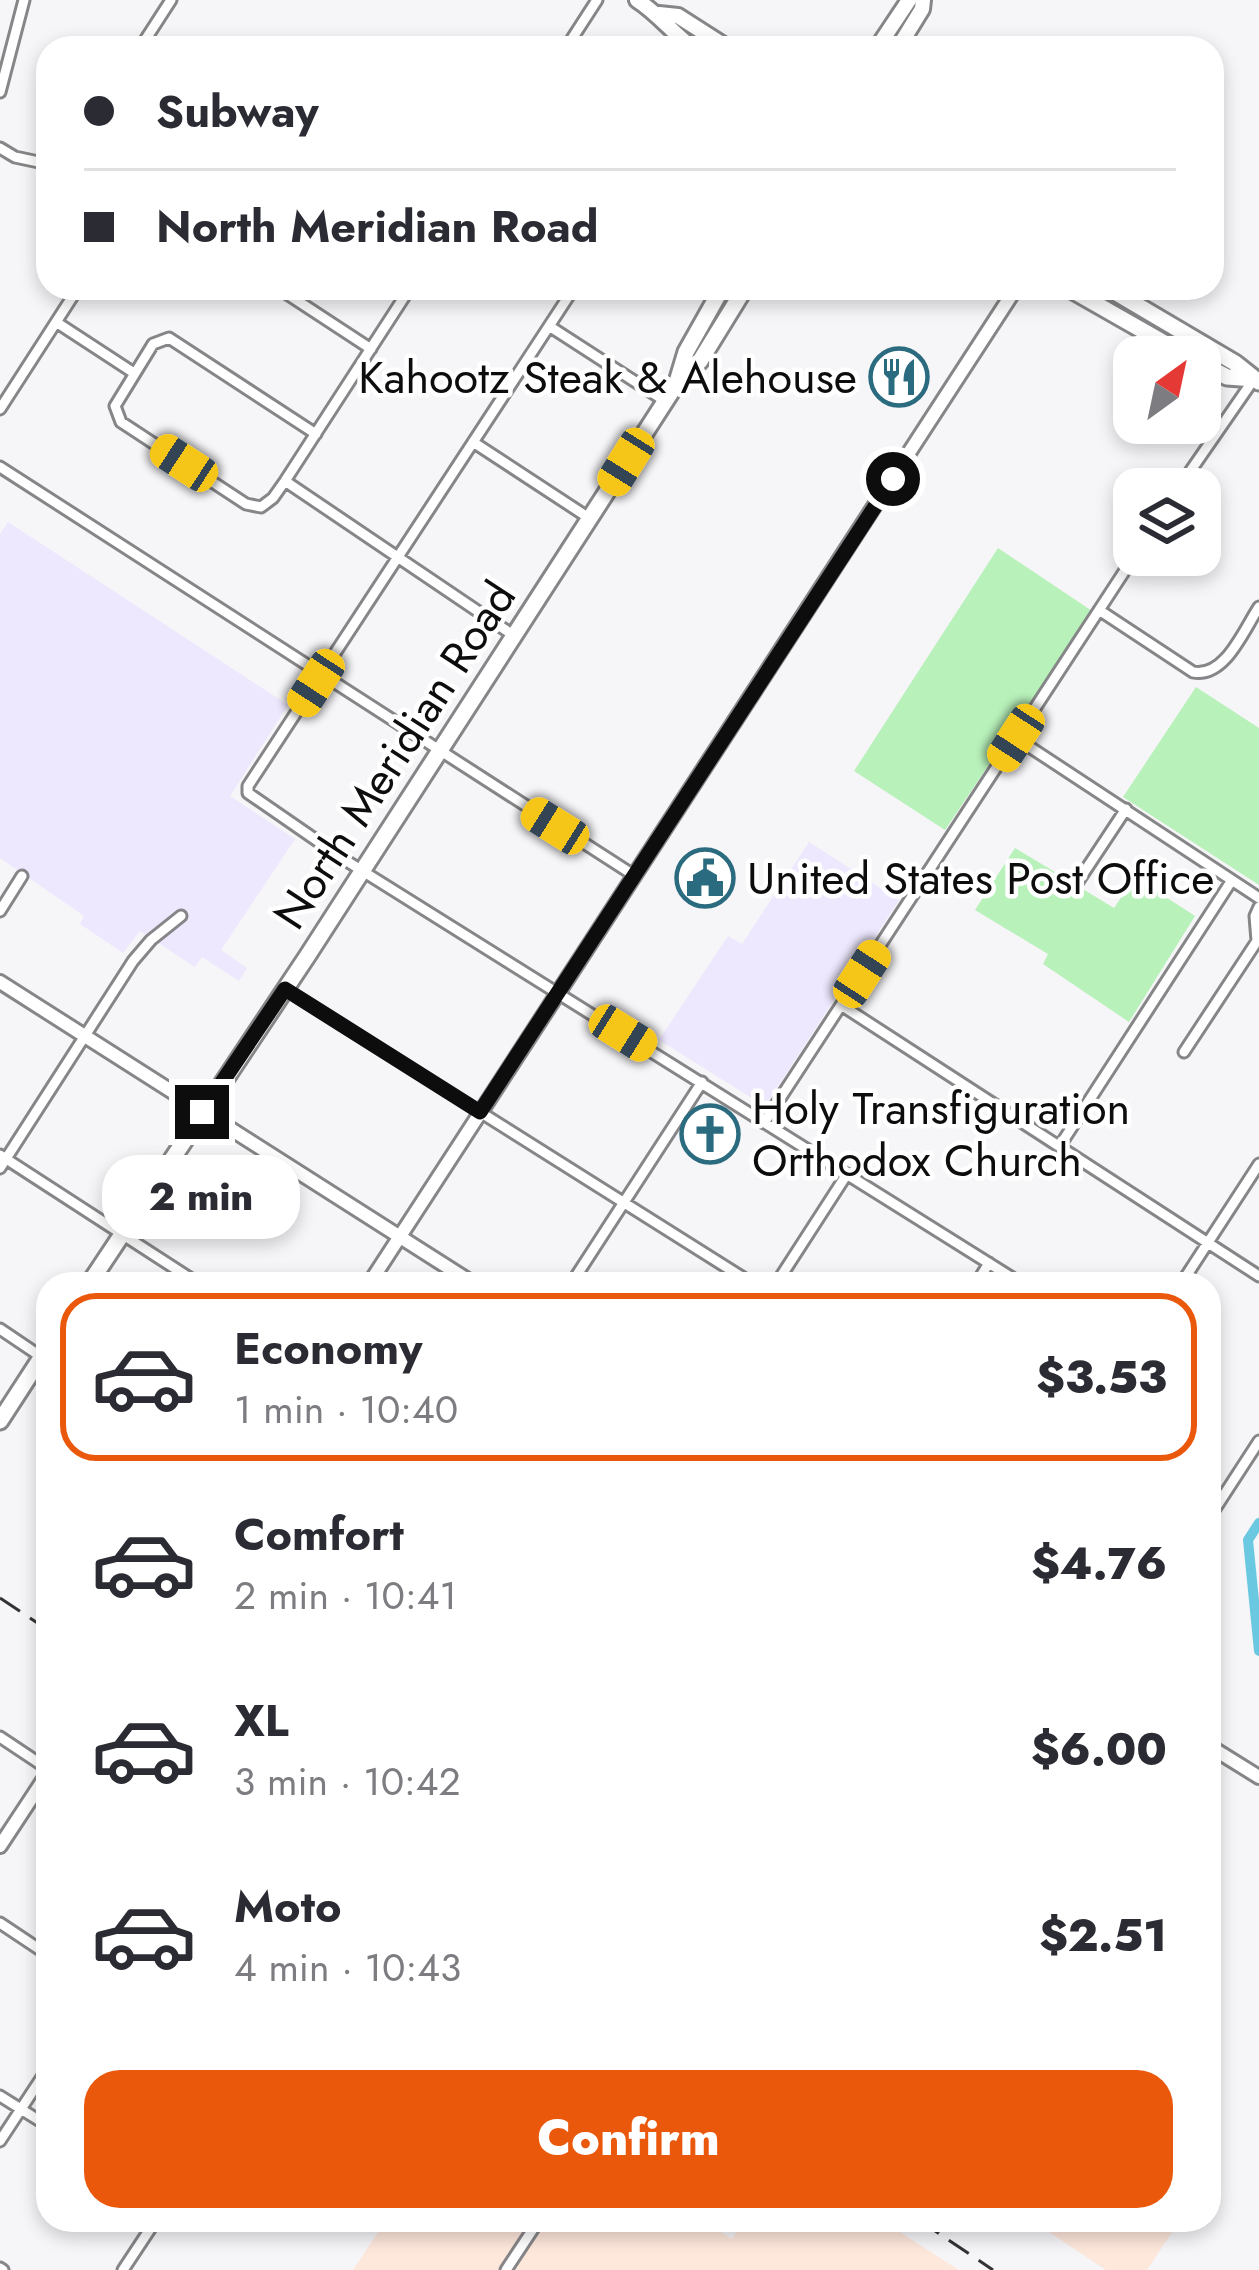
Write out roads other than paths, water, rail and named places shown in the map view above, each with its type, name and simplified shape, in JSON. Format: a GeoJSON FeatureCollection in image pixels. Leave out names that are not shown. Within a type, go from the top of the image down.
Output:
{"type":"FeatureCollection","features":[{"type":"Feature","properties":{"kind":"main road"},"geometry":{"type":"LineString","coordinates":[[637,0],[659,14],[678,16],[709,36]]}},
{"type":"Feature","properties":{"kind":"main road"},"geometry":{"type":"LineString","coordinates":[[885,36],[909,0]]}},
{"type":"Feature","properties":{"kind":"main road"},"geometry":{"type":"LineString","coordinates":[[905,36],[923,0]]}},
{"type":"Feature","properties":{"kind":"main road"},"geometry":{"type":"LineString","coordinates":[[659,14],[676,36]]}},
{"type":"Feature","properties":{"kind":"main road","name":"North Meridian Road"},"geometry":{"type":"LineString","coordinates":[[677,383],[686,352],[715,300]]}},
{"type":"Feature","properties":{"kind":"main road","name":"North Meridian Road"},"geometry":{"type":"LineString","coordinates":[[97,1272],[665,401],[700,361],[738,300]]}},
{"type":"Feature","properties":{"kind":"main road"},"geometry":{"type":"LineString","coordinates":[[1089,300],[1152,336]]}},
{"type":"Feature","properties":{"kind":"main road"},"geometry":{"type":"LineString","coordinates":[[1128,300],[1235,363],[1256,381]]}},
{"type":"Feature","properties":{"kind":"main road"},"geometry":{"type":"LineString","coordinates":[[1221,374],[1256,381]]}},
{"type":"Feature","properties":{"kind":"main road"},"geometry":{"type":"LineString","coordinates":[[0,1421],[36,1369]]}},
{"type":"Feature","properties":{"kind":"street"},"geometry":{"type":"LineString","coordinates":[[0,92],[24,0]]}},
{"type":"Feature","properties":{"kind":"street"},"geometry":{"type":"LineString","coordinates":[[148,36],[171,0]]}},
{"type":"Feature","properties":{"kind":"street"},"geometry":{"type":"LineString","coordinates":[[574,36],[597,0]]}},
{"type":"Feature","properties":{"kind":"street"},"geometry":{"type":"LineString","coordinates":[[0,148],[36,161]]}},
{"type":"Feature","properties":{"kind":"street"},"geometry":{"type":"LineString","coordinates":[[0,409],[70,300]]}},
{"type":"Feature","properties":{"kind":"street"},"geometry":{"type":"LineString","coordinates":[[296,300],[371,349]]}},
{"type":"Feature","properties":{"kind":"street"},"geometry":{"type":"LineString","coordinates":[[316,434],[169,338],[153,344],[117,399],[121,422],[246,504],[261,506],[285,481],[316,434],[402,300]]}},
{"type":"Feature","properties":{"kind":"street"},"geometry":{"type":"LineString","coordinates":[[566,300],[248,786],[248,793],[1003,1272]]}},
{"type":"Feature","properties":{"kind":"street"},"geometry":{"type":"LineString","coordinates":[[375,1272],[1008,300]]}},
{"type":"Feature","properties":{"kind":"street"},"geometry":{"type":"LineString","coordinates":[[56,322],[134,373]]}},
{"type":"Feature","properties":{"kind":"street"},"geometry":{"type":"LineString","coordinates":[[549,326],[665,401]]}},
{"type":"Feature","properties":{"kind":"street"},"geometry":{"type":"LineString","coordinates":[[1193,468],[1256,381]]}},
{"type":"Feature","properties":{"kind":"street"},"geometry":{"type":"LineString","coordinates":[[473,442],[590,519]]}},
{"type":"Feature","properties":{"kind":"street"},"geometry":{"type":"LineString","coordinates":[[0,466],[635,876]]}},
{"type":"Feature","properties":{"kind":"street"},"geometry":{"type":"LineString","coordinates":[[285,481],[514,636]]}},
{"type":"Feature","properties":{"kind":"street"},"geometry":{"type":"LineString","coordinates":[[764,1123],[1121,576]]}},
{"type":"Feature","properties":{"kind":"street"},"geometry":{"type":"LineString","coordinates":[[1099,610],[1192,672],[1207,674],[1218,668],[1259,607]]}},
{"type":"Feature","properties":{"kind":"street"},"geometry":{"type":"LineString","coordinates":[[1016,738],[1259,898]]}},
{"type":"Feature","properties":{"kind":"street"},"geometry":{"type":"LineString","coordinates":[[1077,883],[1126,809]]}},
{"type":"Feature","properties":{"kind":"street"},"geometry":{"type":"LineString","coordinates":[[0,911],[22,876]]}},
{"type":"Feature","properties":{"kind":"street"},"geometry":{"type":"LineString","coordinates":[[1061,1144],[1232,880]]}},
{"type":"Feature","properties":{"kind":"street"},"geometry":{"type":"LineString","coordinates":[[1184,1052],[1257,941],[1259,907]]}},
{"type":"Feature","properties":{"kind":"street"},"geometry":{"type":"LineString","coordinates":[[181,916],[133,961],[2,1161],[181,1272]]}},
{"type":"Feature","properties":{"kind":"street"},"geometry":{"type":"LineString","coordinates":[[0,982],[455,1272]]}},
{"type":"Feature","properties":{"kind":"street"},"geometry":{"type":"LineString","coordinates":[[285,989],[734,1272]]}},
{"type":"Feature","properties":{"kind":"street"},"geometry":{"type":"LineString","coordinates":[[841,1005],[1259,1276]]}},
{"type":"Feature","properties":{"kind":"street"},"geometry":{"type":"LineString","coordinates":[[579,1272],[702,1082]]}},
{"type":"Feature","properties":{"kind":"street"},"geometry":{"type":"LineString","coordinates":[[1189,1272],[1259,1164]]}},
{"type":"Feature","properties":{"kind":"street"},"geometry":{"type":"LineString","coordinates":[[784,1272],[847,1174]]}},
{"type":"Feature","properties":{"kind":"street"},"geometry":{"type":"LineString","coordinates":[[983,1272],[989,1263]]}},
{"type":"Feature","properties":{"kind":"street"},"geometry":{"type":"LineString","coordinates":[[0,1330],[36,1349]]}},
{"type":"Feature","properties":{"kind":"street"},"geometry":{"type":"LineString","coordinates":[[1221,1500],[1259,1441]]}},
{"type":"Feature","properties":{"kind":"street"},"geometry":{"type":"LineString","coordinates":[[0,1737],[36,1762]]}},
{"type":"Feature","properties":{"kind":"street"},"geometry":{"type":"LineString","coordinates":[[1221,1753],[1259,1777]]}},
{"type":"Feature","properties":{"kind":"street"},"geometry":{"type":"LineString","coordinates":[[0,1846],[36,1790]]}},
{"type":"Feature","properties":{"kind":"street"},"geometry":{"type":"LineString","coordinates":[[0,1923],[36,1947]]}},
{"type":"Feature","properties":{"kind":"street"},"geometry":{"type":"LineString","coordinates":[[0,2141],[36,2087]]}},
{"type":"Feature","properties":{"kind":"street"},"geometry":{"type":"LineString","coordinates":[[0,2096],[36,2118]]}},
{"type":"Feature","properties":{"kind":"street"},"geometry":{"type":"LineString","coordinates":[[123,2270],[148,2232]]}},
{"type":"Feature","properties":{"kind":"street"},"geometry":{"type":"LineString","coordinates":[[506,2270],[530,2232]]}},
{"type":"Feature","properties":{"kind":"waterway"},"geometry":{"type":"LineString","coordinates":[[1259,1523],[1248,1540],[1259,1651]]}},
{"type":"Feature","properties":{"kind":"railway"},"geometry":{"type":"LineString","coordinates":[[0,1598],[36,1622]]}},
{"type":"Feature","properties":{"kind":"railway"},"geometry":{"type":"LineString","coordinates":[[937,2232],[993,2270]]}},
{"type":"Feature","properties":{"kind":"place","name":"Kahootz Steak & Alehouse"},"geometry":{"type":"Point","coordinates":[899,377]}},
{"type":"Feature","properties":{"kind":"place","name":"United States Post Office"},"geometry":{"type":"Point","coordinates":[705,878]}},
{"type":"Feature","properties":{"kind":"place","name":"Holy Transfiguration Orthodox Church"},"geometry":{"type":"Point","coordinates":[710,1134]}}]}
